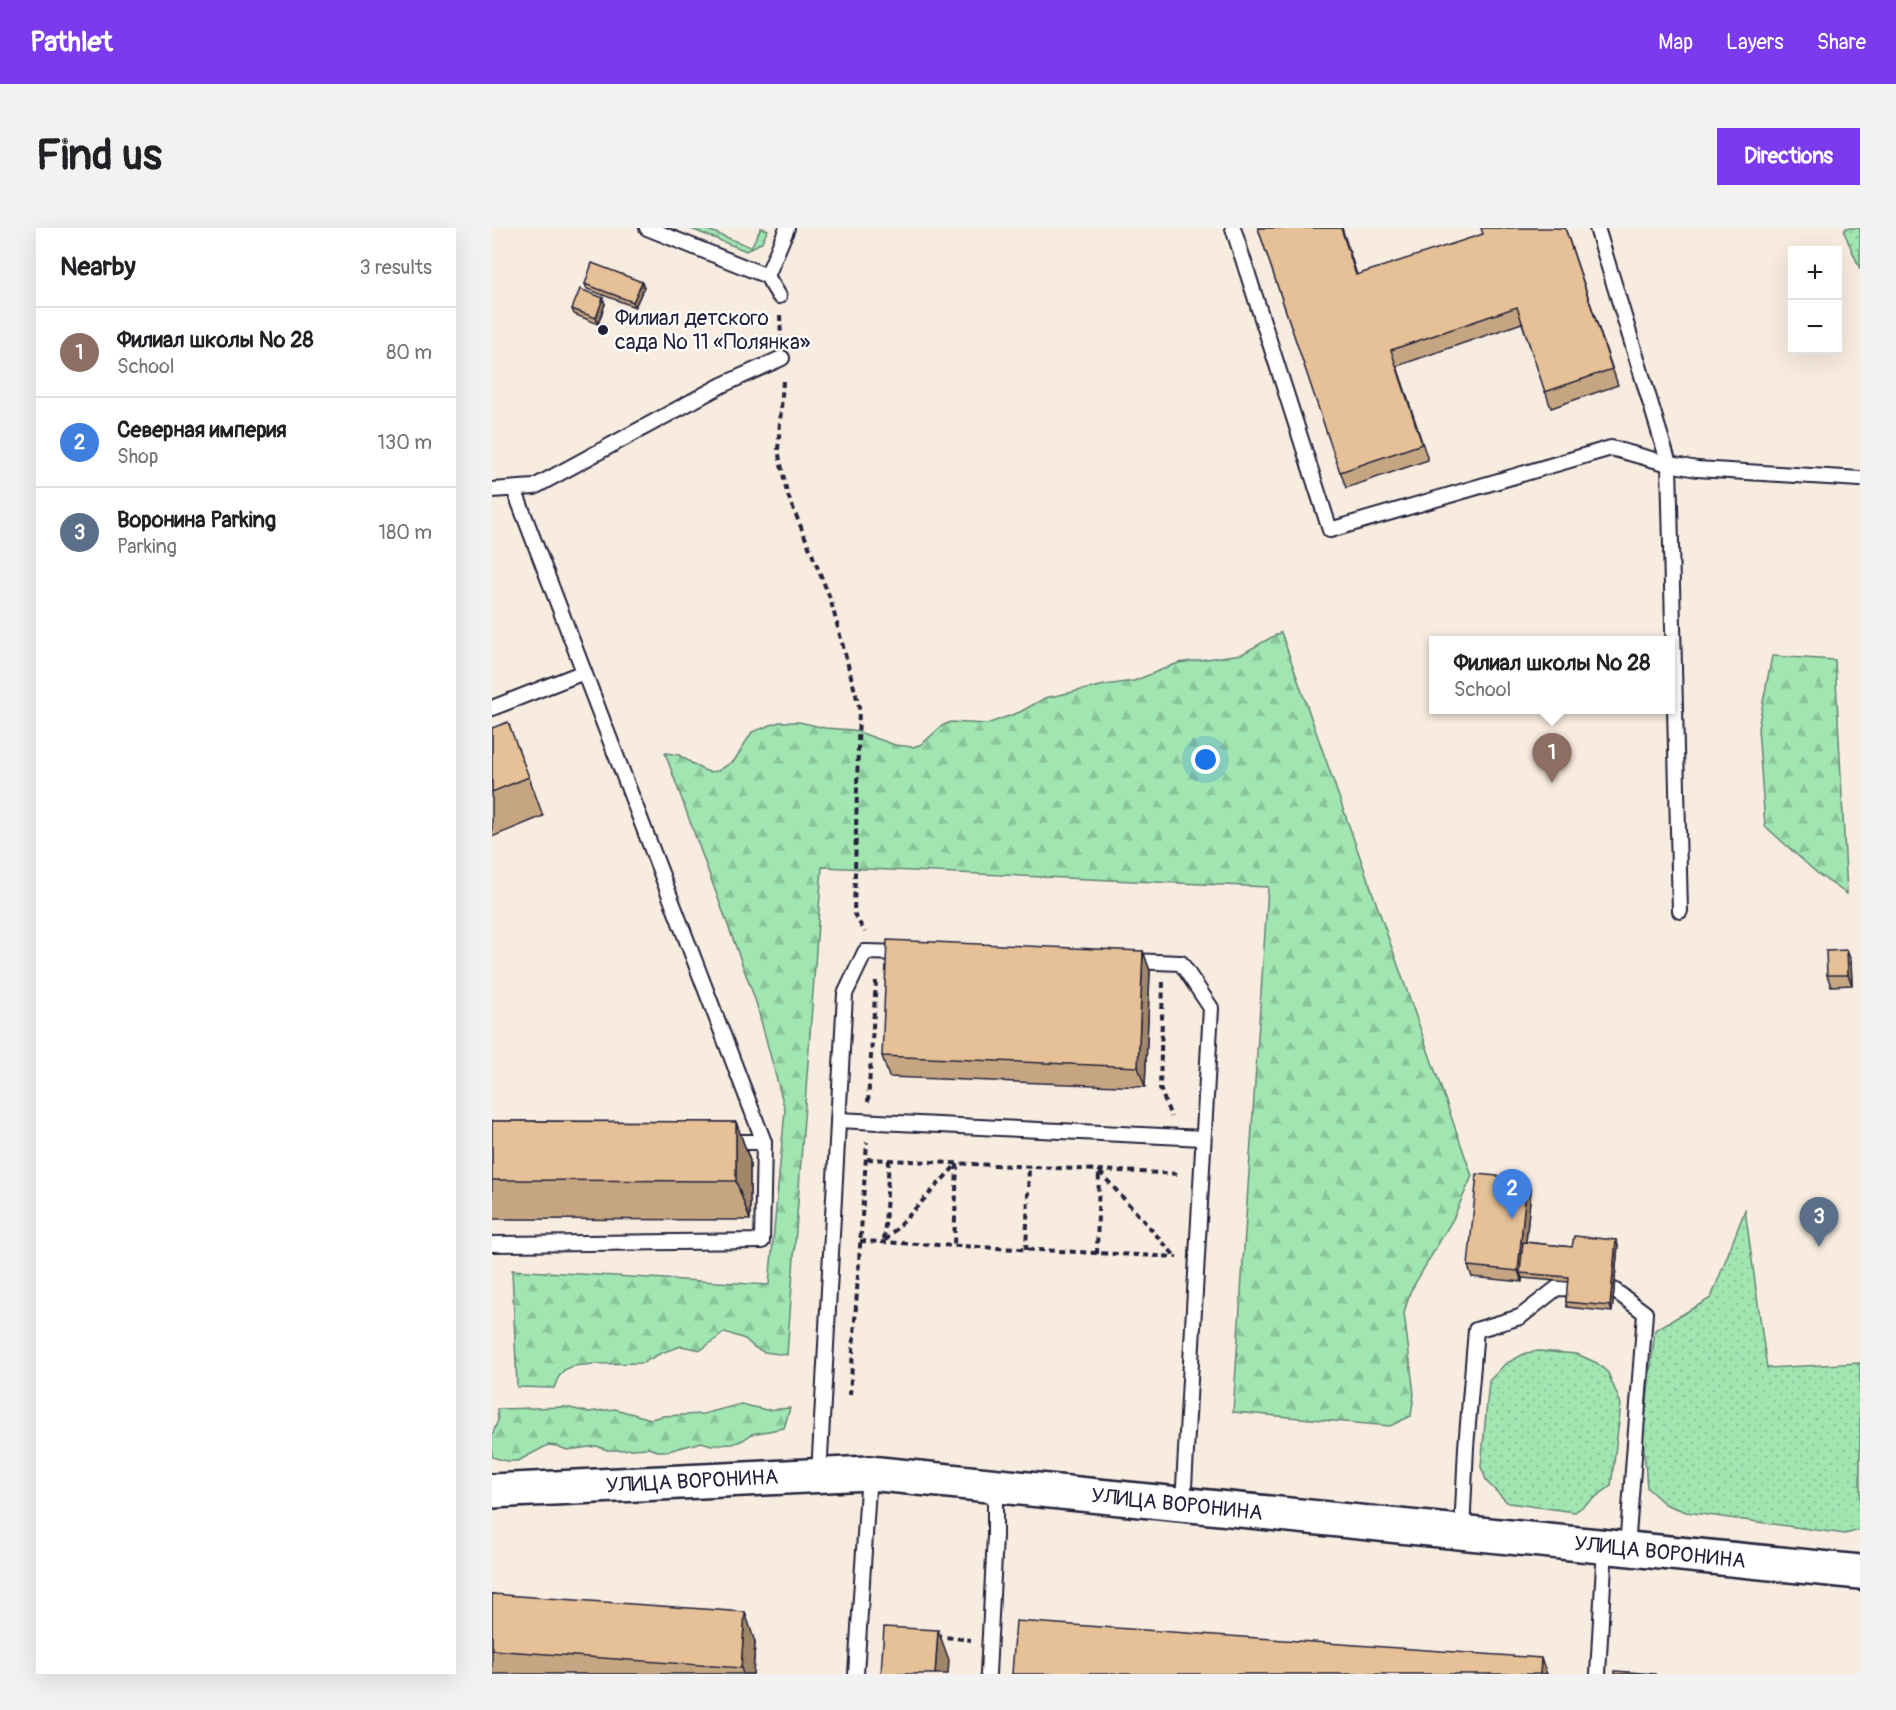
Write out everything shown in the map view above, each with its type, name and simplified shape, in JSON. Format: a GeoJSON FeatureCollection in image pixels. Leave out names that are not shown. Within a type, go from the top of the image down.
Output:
{"type":"FeatureCollection","features":[{"type":"Feature","properties":{"kind":"street","name":"УЛИЦА ВОРОНИНА"},"geometry":{"type":"LineString","coordinates":[[492,1491],[869,1473],[1860,1572]]}},
{"type":"Feature","properties":{"kind":"lane"},"geometry":{"type":"LineString","coordinates":[[647,228],[767,276],[779,296]]}},
{"type":"Feature","properties":{"kind":"lane"},"geometry":{"type":"LineString","coordinates":[[767,276],[787,228]]}},
{"type":"Feature","properties":{"kind":"lane"},"geometry":{"type":"LineString","coordinates":[[1233,228],[1330,530],[1611,448],[1697,469],[1860,479]]}},
{"type":"Feature","properties":{"kind":"lane"},"geometry":{"type":"LineString","coordinates":[[1597,228],[1669,464],[1673,636]]}},
{"type":"Feature","properties":{"kind":"lane"},"geometry":{"type":"LineString","coordinates":[[492,490],[534,488],[722,385],[782,358]]}},
{"type":"Feature","properties":{"kind":"lane"},"geometry":{"type":"LineString","coordinates":[[492,1244],[762,1241],[764,1142],[514,489]]}},
{"type":"Feature","properties":{"kind":"lane"},"geometry":{"type":"LineString","coordinates":[[492,708],[584,672]]}},
{"type":"Feature","properties":{"kind":"lane"},"geometry":{"type":"LineString","coordinates":[[1675,708],[1680,911]]}},
{"type":"Feature","properties":{"kind":"lane"},"geometry":{"type":"LineString","coordinates":[[819,1475],[844,994],[866,952],[913,953]]}},
{"type":"Feature","properties":{"kind":"lane"},"geometry":{"type":"LineString","coordinates":[[1116,961],[1181,963],[1210,1008],[1183,1504]]}},
{"type":"Feature","properties":{"kind":"lane"},"geometry":{"type":"LineString","coordinates":[[838,1120],[1203,1138]]}},
{"type":"Feature","properties":{"kind":"lane"},"geometry":{"type":"LineString","coordinates":[[716,1142],[764,1142]]}},
{"type":"Feature","properties":{"kind":"lane"},"geometry":{"type":"LineString","coordinates":[[1462,1532],[1466,1447],[1476,1330],[1520,1317],[1557,1288],[1614,1290],[1645,1313],[1598,1674]]}},
{"type":"Feature","properties":{"kind":"lane"},"geometry":{"type":"LineString","coordinates":[[856,1674],[869,1473]]}},
{"type":"Feature","properties":{"kind":"lane"},"geometry":{"type":"LineString","coordinates":[[988,1674],[995,1536],[994,1485]]}},
{"type":"Feature","properties":{"kind":"path"},"geometry":{"type":"LineString","coordinates":[[779,296],[783,380],[778,450],[787,493],[830,598],[859,706],[854,914],[878,952],[867,1122],[867,1159],[850,1395]]}},
{"type":"Feature","properties":{"kind":"path"},"geometry":{"type":"LineString","coordinates":[[1164,962],[1160,1088],[1179,1137],[1179,1184]]}},
{"type":"Feature","properties":{"kind":"path"},"geometry":{"type":"LineString","coordinates":[[867,1159],[1180,1174]]}},
{"type":"Feature","properties":{"kind":"path"},"geometry":{"type":"LineString","coordinates":[[884,1242],[889,1160]]}},
{"type":"Feature","properties":{"kind":"path"},"geometry":{"type":"LineString","coordinates":[[884,1242],[957,1164]]}},
{"type":"Feature","properties":{"kind":"path"},"geometry":{"type":"LineString","coordinates":[[954,1245],[957,1164]]}},
{"type":"Feature","properties":{"kind":"path"},"geometry":{"type":"LineString","coordinates":[[1026,1250],[1029,1167]]}},
{"type":"Feature","properties":{"kind":"path"},"geometry":{"type":"LineString","coordinates":[[1097,1254],[1099,1171]]}},
{"type":"Feature","properties":{"kind":"path"},"geometry":{"type":"LineString","coordinates":[[1099,1171],[1176,1258]]}},
{"type":"Feature","properties":{"kind":"path"},"geometry":{"type":"LineString","coordinates":[[860,1241],[1176,1258]]}},
{"type":"Feature","properties":{"kind":"path"},"geometry":{"type":"LineString","coordinates":[[1176,1258],[1177,1247]]}},
{"type":"Feature","properties":{"kind":"path"},"geometry":{"type":"LineString","coordinates":[[930,1636],[990,1641]]}},
{"type":"Feature","properties":{"kind":"green space"},"geometry":{"type":"Polygon","coordinates":[[[689,228],[703,228],[751,247],[761,228],[768,230],[761,243],[746,251],[689,228]]]}},
{"type":"Feature","properties":{"kind":"green space"},"geometry":{"type":"Polygon","coordinates":[[[1846,228],[1860,228],[1860,269],[1844,232],[1846,228]]]}},
{"type":"Feature","properties":{"kind":"green space"},"geometry":{"type":"Polygon","coordinates":[[[1281,632],[1472,1176],[1453,1219],[1410,1292],[1404,1313],[1414,1394],[1411,1416],[1390,1426],[1233,1412],[1268,887],[822,867],[787,1355],[764,1352],[745,1339],[725,1332],[701,1350],[681,1346],[643,1363],[573,1366],[564,1370],[554,1388],[517,1387],[512,1270],[769,1285],[785,1110],[756,1002],[665,753],[679,755],[709,772],[718,771],[734,761],[752,732],[779,722],[799,722],[825,728],[853,730],[895,745],[913,747],[922,744],[950,722],[987,724],[1020,712],[1045,698],[1134,681],[1178,663],[1242,654],[1281,632]]]}},
{"type":"Feature","properties":{"kind":"green space"},"geometry":{"type":"Polygon","coordinates":[[[1772,656],[1835,660],[1847,894],[1818,874],[1765,826],[1758,728],[1772,656]]]}},
{"type":"Feature","properties":{"kind":"green space"},"geometry":{"type":"Polygon","coordinates":[[[1745,1210],[1767,1368],[1860,1363],[1860,1530],[1845,1534],[1686,1512],[1665,1504],[1647,1488],[1643,1435],[1655,1330],[1711,1298],[1745,1210]]]}},
{"type":"Feature","properties":{"kind":"green space"},"geometry":{"type":"Polygon","coordinates":[[[1538,1351],[1577,1354],[1597,1363],[1608,1373],[1621,1404],[1611,1486],[1575,1512],[1508,1503],[1487,1482],[1481,1467],[1489,1381],[1505,1364],[1526,1353],[1538,1351]]]}},
{"type":"Feature","properties":{"kind":"green space"},"geometry":{"type":"Polygon","coordinates":[[[741,1404],[766,1410],[790,1408],[784,1428],[752,1434],[733,1444],[711,1445],[702,1442],[668,1451],[648,1448],[607,1450],[597,1446],[567,1450],[548,1445],[518,1461],[506,1461],[492,1457],[492,1436],[498,1420],[497,1409],[565,1407],[588,1412],[615,1409],[651,1419],[663,1416],[703,1414],[741,1404]]]}},
{"type":"Feature","properties":{"kind":"building"},"geometry":{"type":"Polygon","coordinates":[[[1258,228],[1341,228],[1356,275],[1483,234],[1481,228],[1565,228],[1612,369],[1545,392],[1517,307],[1391,350],[1422,444],[1340,472],[1258,228]]]}},
{"type":"Feature","properties":{"kind":"building"},"geometry":{"type":"Polygon","coordinates":[[[592,263],[642,282],[633,302],[585,284],[592,263]]]}},
{"type":"Feature","properties":{"kind":"building"},"geometry":{"type":"Polygon","coordinates":[[[580,289],[603,298],[596,318],[572,309],[580,289]]]}},
{"type":"Feature","properties":{"kind":"building"},"geometry":{"type":"Polygon","coordinates":[[[508,722],[529,777],[492,792],[492,728],[508,722]]]}},
{"type":"Feature","properties":{"kind":"building"},"geometry":{"type":"Polygon","coordinates":[[[887,940],[1143,951],[1138,1067],[882,1056],[887,940]]]}},
{"type":"Feature","properties":{"kind":"building"},"geometry":{"type":"Polygon","coordinates":[[[1847,950],[1848,975],[1827,975],[1826,951],[1847,950]]]}},
{"type":"Feature","properties":{"kind":"building"},"geometry":{"type":"Polygon","coordinates":[[[492,1121],[736,1122],[736,1181],[492,1180],[492,1121]]]}},
{"type":"Feature","properties":{"kind":"building"},"geometry":{"type":"Polygon","coordinates":[[[1477,1174],[1527,1179],[1518,1271],[1468,1266],[1477,1174]]]}},
{"type":"Feature","properties":{"kind":"building"},"geometry":{"type":"Polygon","coordinates":[[[1574,1236],[1616,1240],[1610,1306],[1566,1302],[1568,1277],[1520,1273],[1523,1242],[1572,1247],[1574,1236]]]}},
{"type":"Feature","properties":{"kind":"building"},"geometry":{"type":"Polygon","coordinates":[[[492,1594],[745,1612],[741,1668],[492,1650],[492,1594]]]}},
{"type":"Feature","properties":{"kind":"building"},"geometry":{"type":"Polygon","coordinates":[[[1016,1621],[1541,1658],[1540,1674],[1012,1674],[1016,1621]]]}},
{"type":"Feature","properties":{"kind":"building"},"geometry":{"type":"Polygon","coordinates":[[[884,1627],[938,1630],[935,1674],[881,1674],[884,1627]]]}},
{"type":"Feature","properties":{"kind":"building"},"geometry":{"type":"Polygon","coordinates":[[[1615,1671],[1656,1674],[1615,1674],[1615,1671]]]}},
{"type":"Feature","properties":{"kind":"place","name":"Филиал детского сада № 11 «Полянка»"},"geometry":{"type":"Point","coordinates":[603,330]}},
{"type":"Feature","properties":{"kind":"place","name":"Филиал школы № 28"},"geometry":{"type":"Point","coordinates":[1552,783]}},
{"type":"Feature","properties":{"kind":"place","name":"Северная империя"},"geometry":{"type":"Point","coordinates":[1512,1219]}},
{"type":"Feature","properties":{"kind":"place","name":"Воронина Parking"},"geometry":{"type":"Point","coordinates":[1819,1247]}}]}
